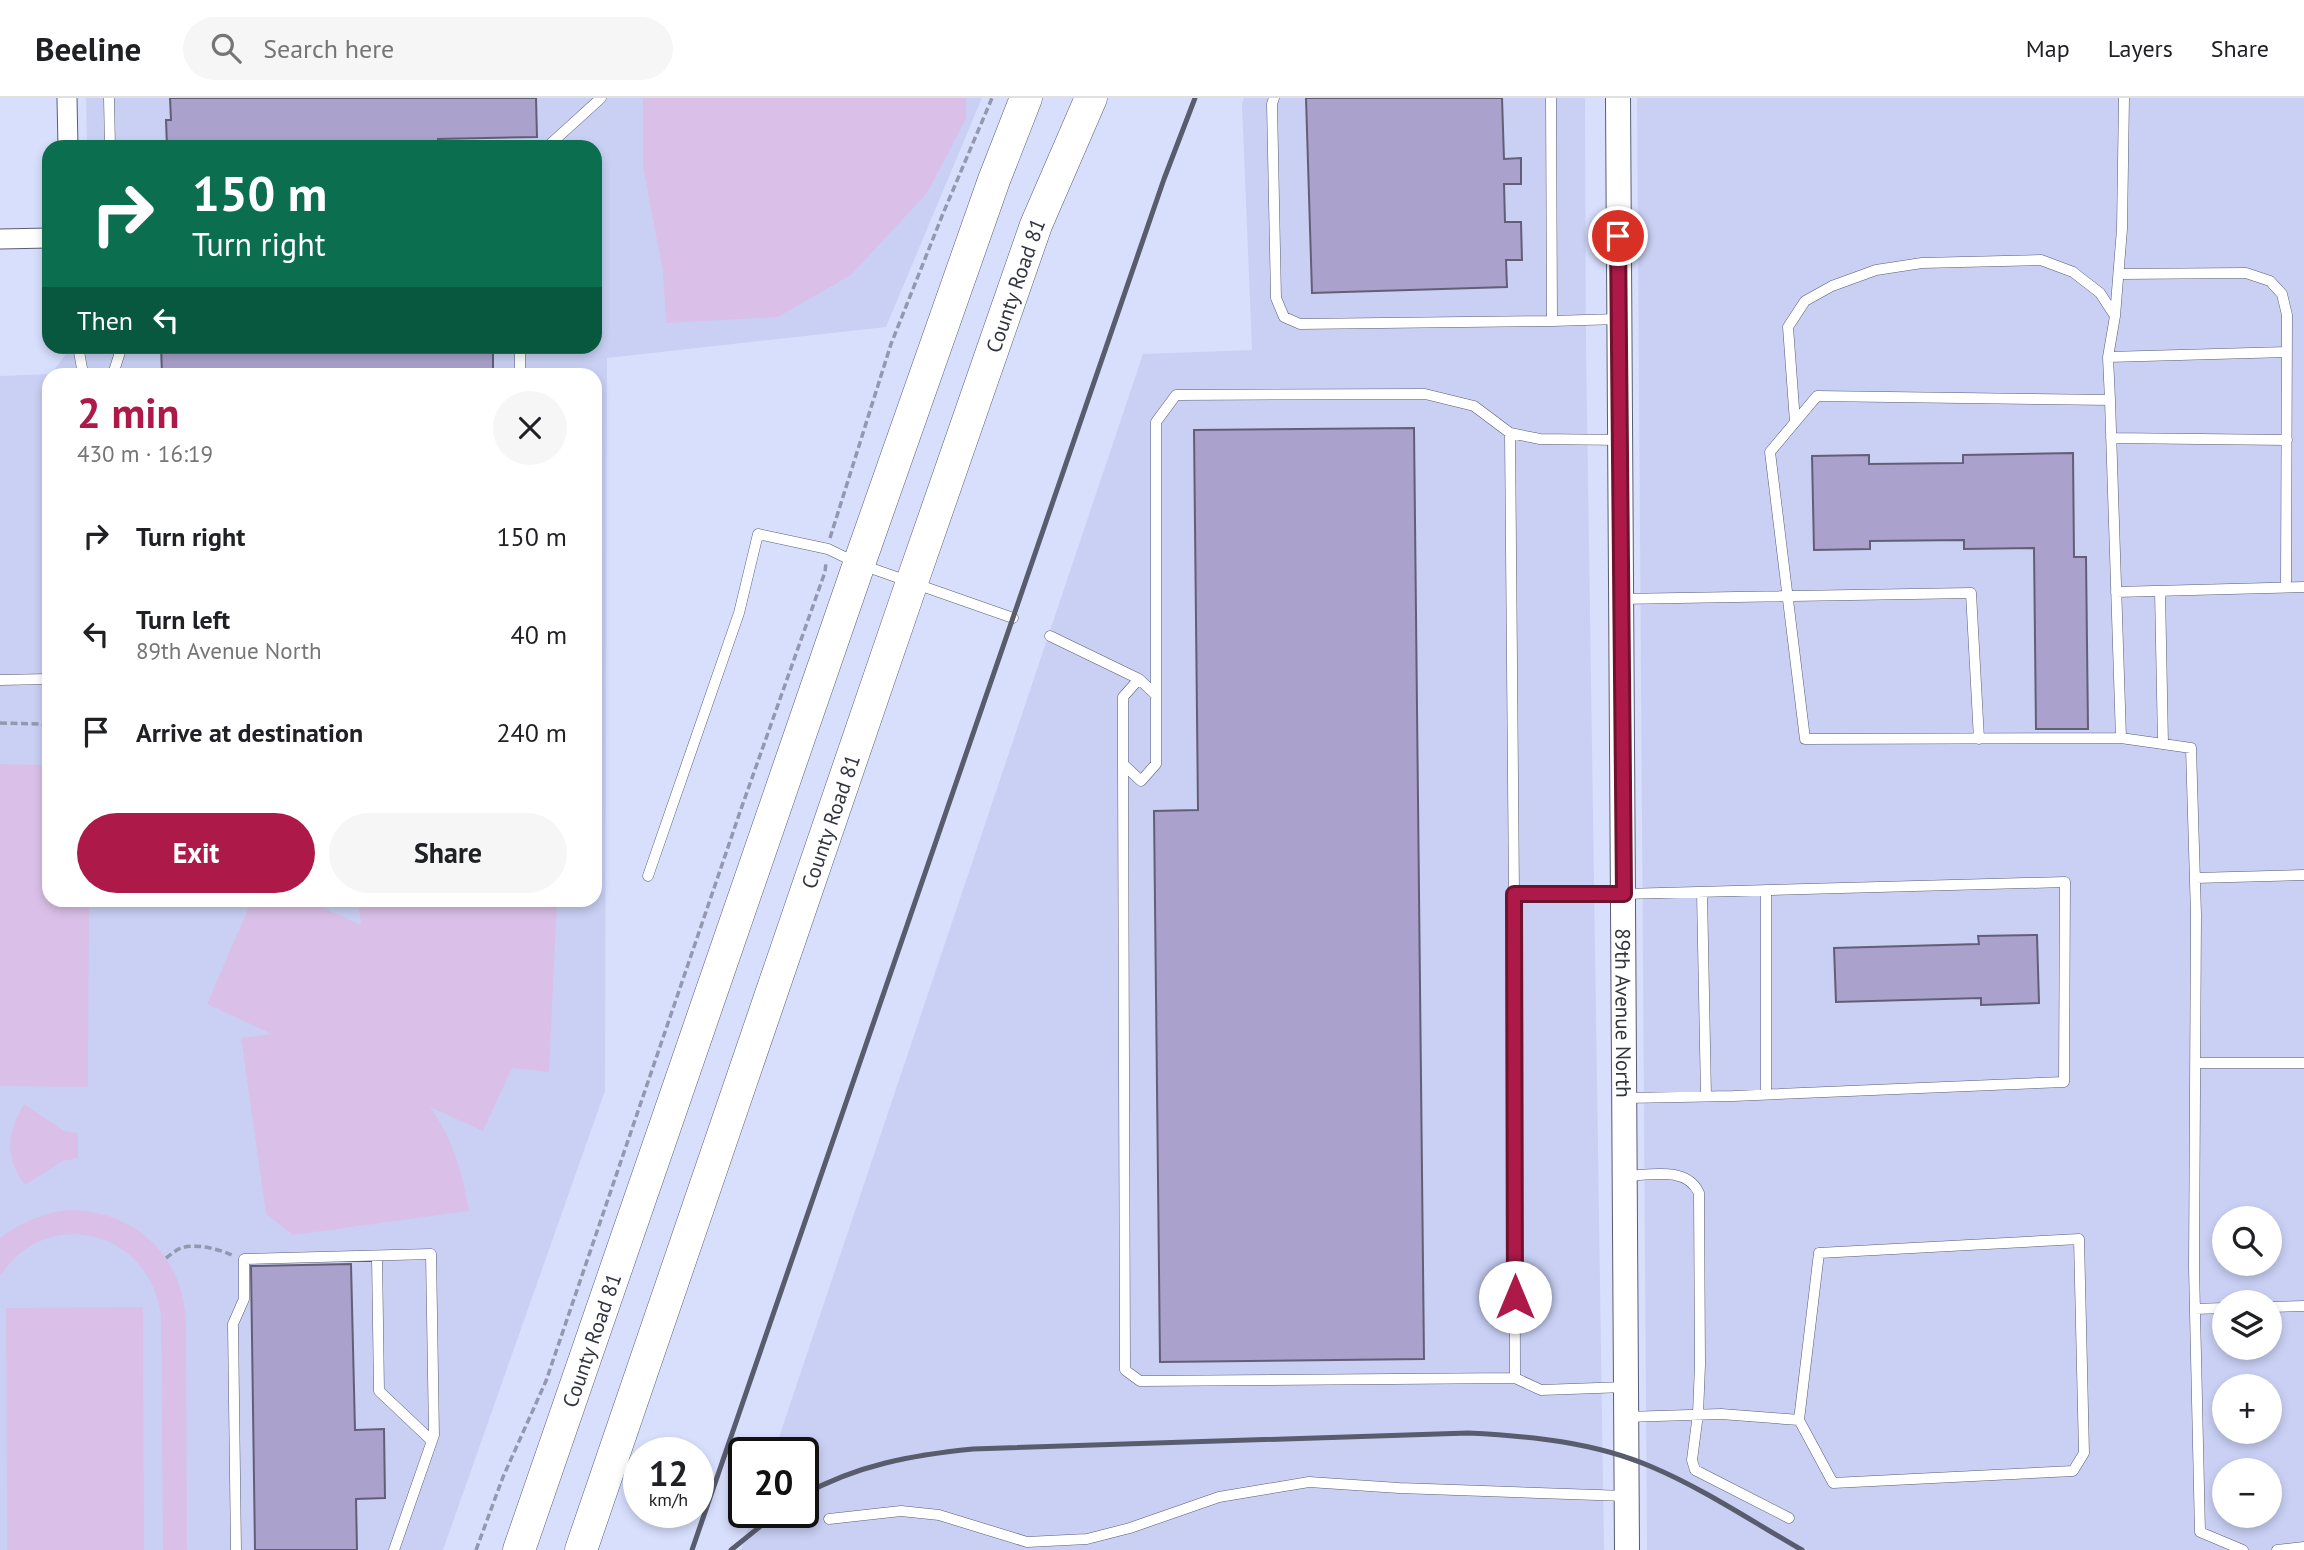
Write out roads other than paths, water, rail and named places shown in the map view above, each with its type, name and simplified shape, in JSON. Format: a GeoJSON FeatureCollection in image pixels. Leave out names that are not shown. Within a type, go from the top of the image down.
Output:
{"type":"FeatureCollection","features":[{"type":"Feature","properties":{"kind":"highway","name":"County Road 81"},"geometry":{"type":"LineString","coordinates":[[519,1550],[859,564],[994,180],[1026,98]]}},
{"type":"Feature","properties":{"kind":"highway","name":"County Road 81"},"geometry":{"type":"LineString","coordinates":[[581,1550],[1037,225],[1091,98]]}},
{"type":"Feature","properties":{"kind":"street"},"geometry":{"type":"LineString","coordinates":[[66,98],[68,140]]}},
{"type":"Feature","properties":{"kind":"street","name":"89th Avenue North"},"geometry":{"type":"LineString","coordinates":[[1618,98],[1627,1550]]}},
{"type":"Feature","properties":{"kind":"street"},"geometry":{"type":"LineString","coordinates":[[0,239],[42,238]]}},
{"type":"Feature","properties":{"kind":"lane"},"geometry":{"type":"LineString","coordinates":[[109,98],[110,140]]}},
{"type":"Feature","properties":{"kind":"lane"},"geometry":{"type":"LineString","coordinates":[[555,140],[601,98]]}},
{"type":"Feature","properties":{"kind":"lane"},"geometry":{"type":"LineString","coordinates":[[1274,98],[1276,298],[1284,317],[1300,324],[1619,319]]}},
{"type":"Feature","properties":{"kind":"lane"},"geometry":{"type":"LineString","coordinates":[[1551,98],[1552,321]]}},
{"type":"Feature","properties":{"kind":"lane"},"geometry":{"type":"LineString","coordinates":[[2121,738],[2108,357],[2115,316],[2122,229],[2124,98]]}},
{"type":"Feature","properties":{"kind":"lane"},"geometry":{"type":"LineString","coordinates":[[1795,422],[1788,327],[1805,301],[1832,286],[1876,270],[1922,263],[2041,260],[2073,272],[2100,293],[2115,316]]}},
{"type":"Feature","properties":{"kind":"lane"},"geometry":{"type":"LineString","coordinates":[[2119,274],[2246,273],[2270,281],[2282,293],[2287,315],[2286,587]]}},
{"type":"Feature","properties":{"kind":"lane"},"geometry":{"type":"LineString","coordinates":[[2108,357],[2287,352]]}},
{"type":"Feature","properties":{"kind":"lane"},"geometry":{"type":"LineString","coordinates":[[1123,764],[1141,781],[1156,764],[1156,422],[1176,395],[1425,394],[1475,406],[1510,433],[1540,439],[1620,440]]}},
{"type":"Feature","properties":{"kind":"lane"},"geometry":{"type":"LineString","coordinates":[[2110,400],[1816,396],[1770,452],[1805,739],[2121,738],[2191,748],[2195,878],[2195,1309],[2200,1532],[2243,1550]]}},
{"type":"Feature","properties":{"kind":"lane"},"geometry":{"type":"LineString","coordinates":[[1510,433],[1515,1378]]}},
{"type":"Feature","properties":{"kind":"lane"},"geometry":{"type":"LineString","coordinates":[[2111,438],[2287,440]]}},
{"type":"Feature","properties":{"kind":"lane"},"geometry":{"type":"LineString","coordinates":[[648,876],[739,613],[758,534],[828,549],[859,564],[1013,618]]}},
{"type":"Feature","properties":{"kind":"lane"},"geometry":{"type":"LineString","coordinates":[[2116,592],[2304,587]]}},
{"type":"Feature","properties":{"kind":"lane"},"geometry":{"type":"LineString","coordinates":[[2160,591],[2163,744]]}},
{"type":"Feature","properties":{"kind":"lane"},"geometry":{"type":"LineString","coordinates":[[1621,599],[1971,593],[1979,739]]}},
{"type":"Feature","properties":{"kind":"lane"},"geometry":{"type":"LineString","coordinates":[[1050,636],[1139,679],[1156,695]]}},
{"type":"Feature","properties":{"kind":"lane"},"geometry":{"type":"LineString","coordinates":[[0,680],[42,679]]}},
{"type":"Feature","properties":{"kind":"lane"},"geometry":{"type":"LineString","coordinates":[[1139,679],[1123,697],[1125,1370],[1140,1381],[1515,1378],[1541,1390],[1626,1387]]}},
{"type":"Feature","properties":{"kind":"lane"},"geometry":{"type":"LineString","coordinates":[[2195,878],[2304,875]]}},
{"type":"Feature","properties":{"kind":"lane"},"geometry":{"type":"LineString","coordinates":[[1514,894],[1624,894],[2065,882],[2064,1082],[1625,1098]]}},
{"type":"Feature","properties":{"kind":"lane"},"geometry":{"type":"LineString","coordinates":[[1766,890],[1766,1094]]}},
{"type":"Feature","properties":{"kind":"lane"},"geometry":{"type":"LineString","coordinates":[[1702,892],[1706,1096]]}},
{"type":"Feature","properties":{"kind":"lane"},"geometry":{"type":"LineString","coordinates":[[2195,1063],[2304,1063]]}},
{"type":"Feature","properties":{"kind":"lane"},"geometry":{"type":"LineString","coordinates":[[1626,1176],[1674,1174],[1687,1177],[1695,1183],[1699,1193],[1698,1414],[1692,1460],[1695,1470],[1789,1518]]}},
{"type":"Feature","properties":{"kind":"lane"},"geometry":{"type":"LineString","coordinates":[[2079,1239],[2084,1453],[2073,1471],[1833,1483],[1799,1420],[1819,1253],[2079,1239]]}},
{"type":"Feature","properties":{"kind":"lane"},"geometry":{"type":"LineString","coordinates":[[236,1550],[233,1324],[244,1298],[244,1259],[431,1254],[434,1435],[394,1550]]}},
{"type":"Feature","properties":{"kind":"lane"},"geometry":{"type":"LineString","coordinates":[[377,1256],[379,1391],[432,1441]]}},
{"type":"Feature","properties":{"kind":"lane"},"geometry":{"type":"LineString","coordinates":[[2282,1307],[2304,1306]]}},
{"type":"Feature","properties":{"kind":"lane"},"geometry":{"type":"LineString","coordinates":[[2195,1309],[2212,1308]]}},
{"type":"Feature","properties":{"kind":"lane"},"geometry":{"type":"LineString","coordinates":[[1626,1417],[1698,1414],[1799,1420]]}},
{"type":"Feature","properties":{"kind":"lane"},"geometry":{"type":"LineString","coordinates":[[829,1518],[901,1511],[939,1515],[1027,1542],[1087,1539],[1130,1528],[1219,1497],[1309,1482],[1627,1496]]}},
{"type":"Feature","properties":{"kind":"lane"},"geometry":{"type":"LineString","coordinates":[[2277,1550],[2304,1547]]}},
{"type":"Feature","properties":{"kind":"railway"},"geometry":{"type":"LineString","coordinates":[[692,1550],[1164,179],[1195,98]]}},
{"type":"Feature","properties":{"kind":"railway"},"geometry":{"type":"LineString","coordinates":[[819,1487],[885,1463],[928,1454],[973,1449],[1468,1433],[1515,1436],[1585,1446],[1630,1458],[1690,1485],[1802,1550]]}},
{"type":"Feature","properties":{"kind":"railway"},"geometry":{"type":"LineString","coordinates":[[731,1550],[758,1528]]}}]}
